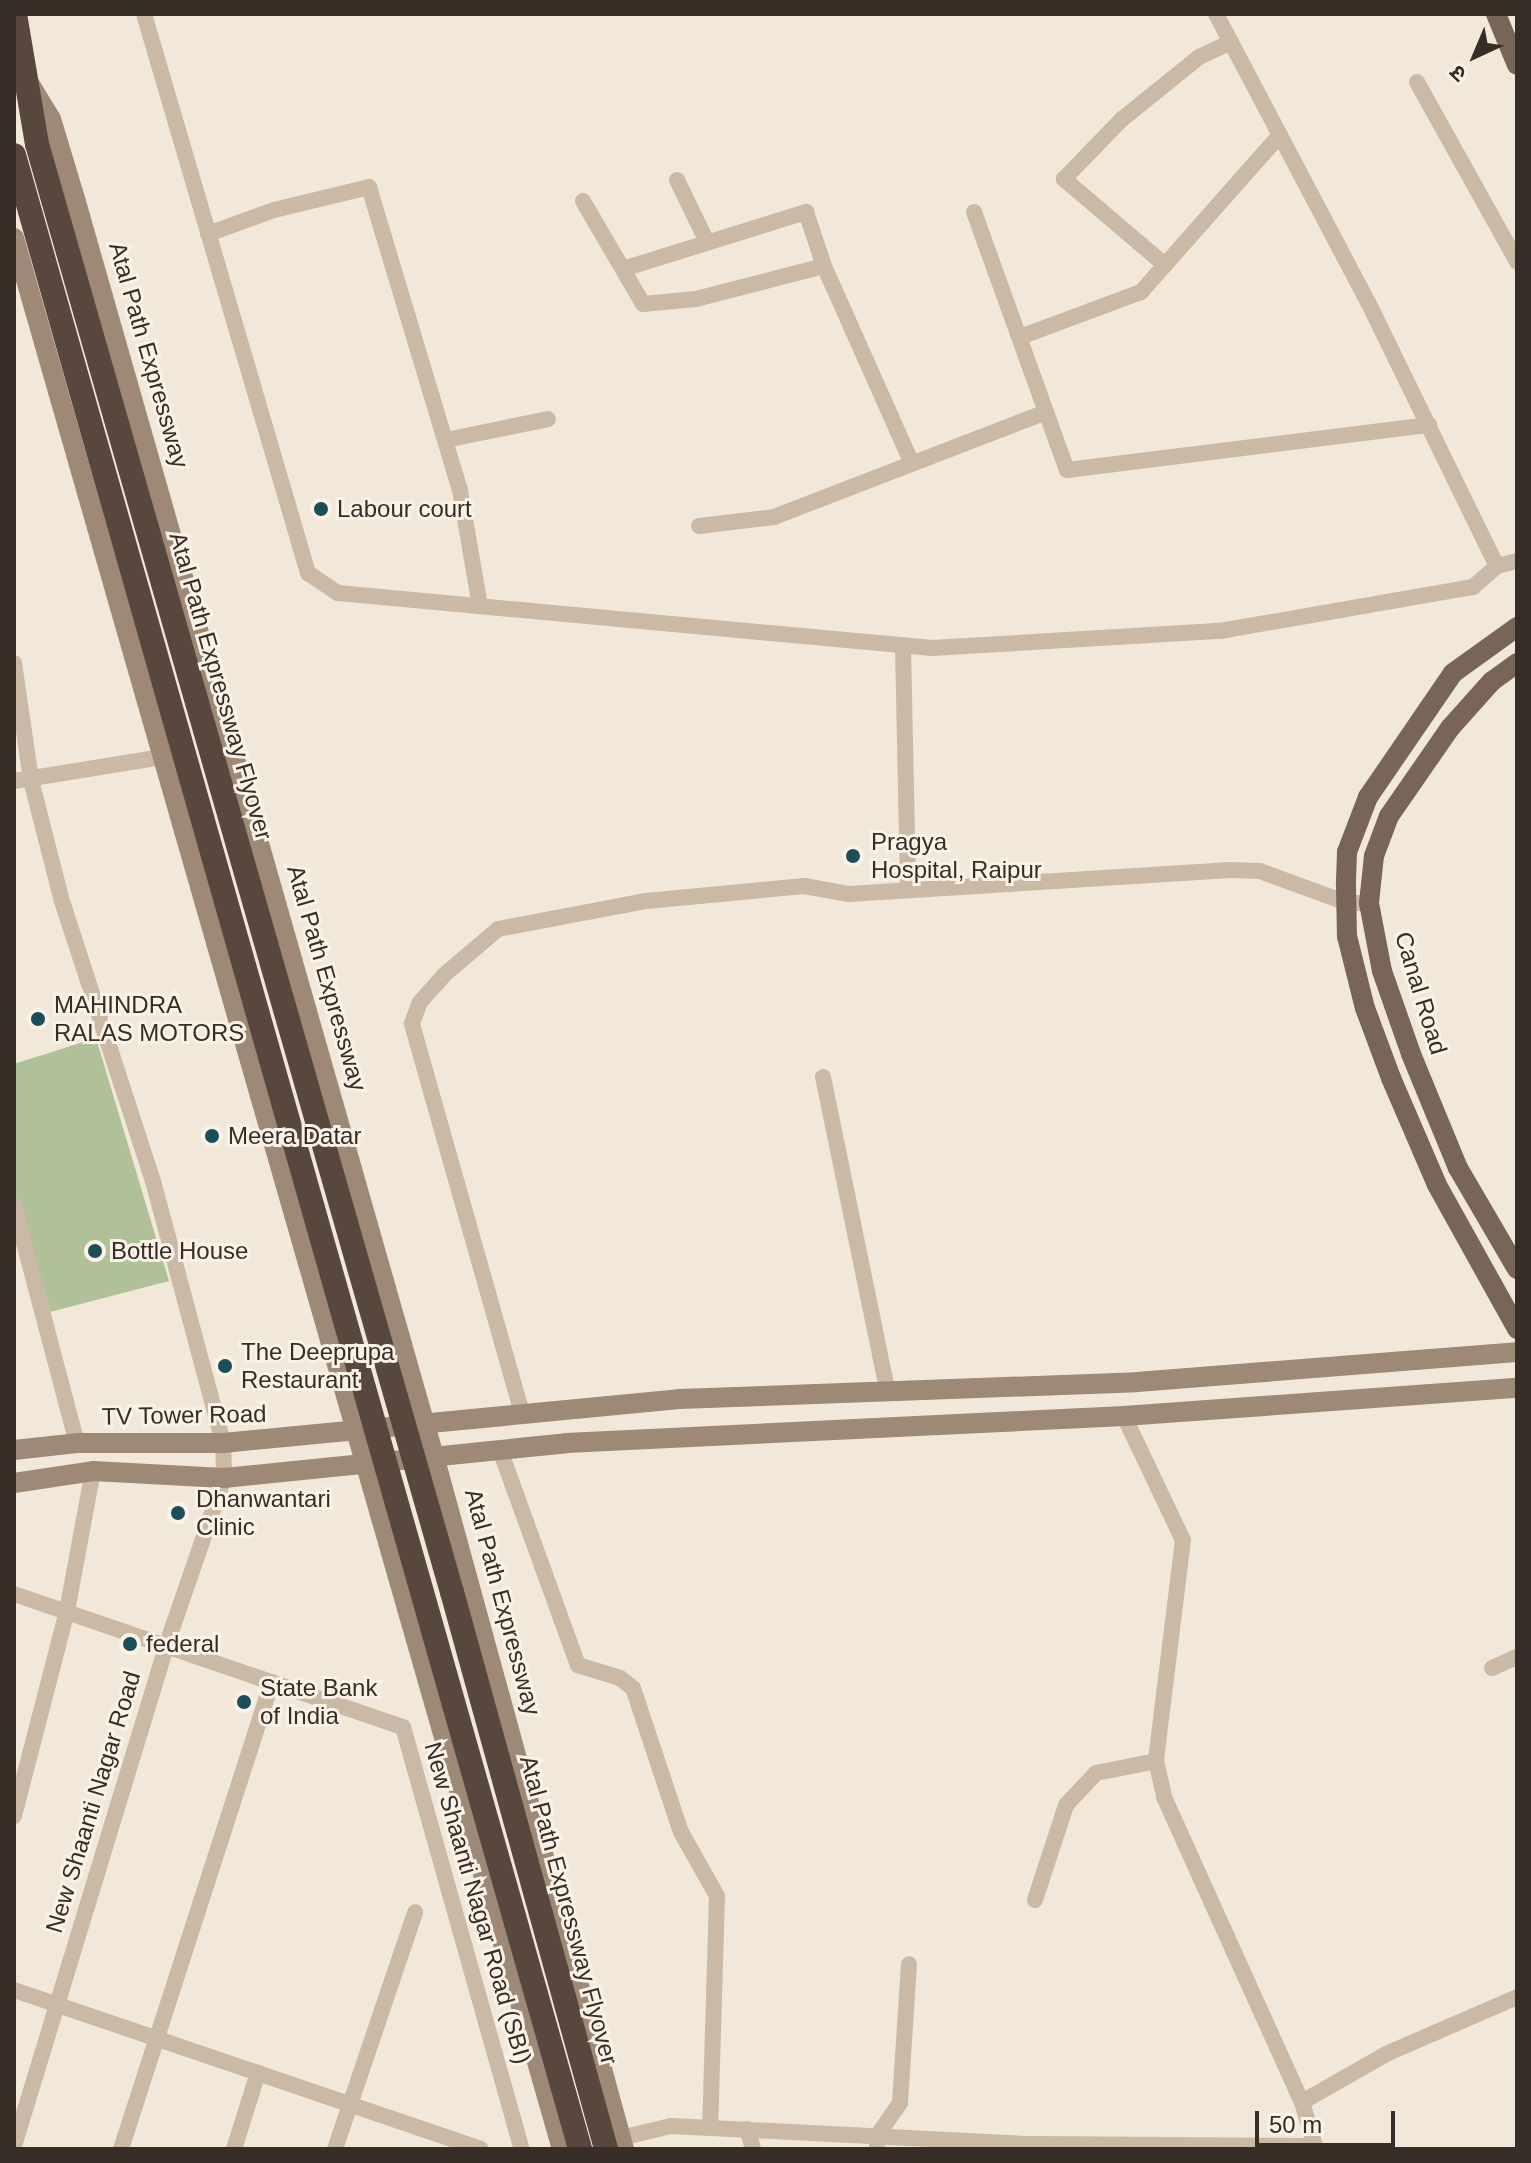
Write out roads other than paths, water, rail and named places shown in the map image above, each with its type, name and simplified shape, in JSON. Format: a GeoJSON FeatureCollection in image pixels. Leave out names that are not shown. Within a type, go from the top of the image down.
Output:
{"type":"FeatureCollection","features":[{"type":"Feature","properties":{"kind":"highway","name":"Atal Path Expressway"},"geometry":{"type":"LineString","coordinates":[[15,14],[20,69]]}},
{"type":"Feature","properties":{"kind":"highway","name":"Atal Path Expressway Flyover"},"geometry":{"type":"LineString","coordinates":[[20,69],[37,144],[448,1578],[617,2145]]}},
{"type":"Feature","properties":{"kind":"highway"},"geometry":{"type":"LineString","coordinates":[[14,155],[431,1610],[580,2149]]}},
{"type":"Feature","properties":{"kind":"main road"},"geometry":{"type":"LineString","coordinates":[[1496,14],[1517,65]]}},
{"type":"Feature","properties":{"kind":"main road"},"geometry":{"type":"LineString","coordinates":[[1517,627],[1453,673],[1368,797],[1347,852],[1347,936],[1365,1008],[1437,1185],[1517,1329]]}},
{"type":"Feature","properties":{"kind":"main road","name":"Canal Road"},"geometry":{"type":"LineString","coordinates":[[1517,663],[1492,681],[1450,728],[1389,816],[1374,856],[1369,903],[1382,971],[1411,1054],[1458,1168],[1517,1269]]}},
{"type":"Feature","properties":{"kind":"street"},"geometry":{"type":"LineString","coordinates":[[1216,14],[1429,425],[1497,566]]}},
{"type":"Feature","properties":{"kind":"street"},"geometry":{"type":"LineString","coordinates":[[147,17],[308,573],[338,593],[903,646],[1220,631],[1473,587],[1497,566],[1517,561]]}},
{"type":"Feature","properties":{"kind":"street"},"geometry":{"type":"LineString","coordinates":[[1165,265],[1064,179],[1121,120],[1199,57],[1231,42]]}},
{"type":"Feature","properties":{"kind":"street","name":"Atal Path Expressway"},"geometry":{"type":"LineString","coordinates":[[20,69],[51,119],[76,202],[434,1456],[617,2145]]}},
{"type":"Feature","properties":{"kind":"street"},"geometry":{"type":"LineString","coordinates":[[1417,82],[1517,262]]}},
{"type":"Feature","properties":{"kind":"street"},"geometry":{"type":"LineString","coordinates":[[1020,337],[1141,292],[1280,135]]}},
{"type":"Feature","properties":{"kind":"street"},"geometry":{"type":"LineString","coordinates":[[677,180],[706,240]]}},
{"type":"Feature","properties":{"kind":"street"},"geometry":{"type":"LineString","coordinates":[[208,234],[274,210],[369,187],[446,440],[480,606]]}},
{"type":"Feature","properties":{"kind":"street"},"geometry":{"type":"LineString","coordinates":[[583,201],[626,268],[643,304],[696,299],[707,292],[824,266]]}},
{"type":"Feature","properties":{"kind":"street"},"geometry":{"type":"LineString","coordinates":[[626,268],[706,240],[806,212],[824,266],[911,461]]}},
{"type":"Feature","properties":{"kind":"street"},"geometry":{"type":"LineString","coordinates":[[974,212],[1067,470],[1429,425]]}},
{"type":"Feature","properties":{"kind":"street"},"geometry":{"type":"LineString","coordinates":[[14,238],[562,2149]]}},
{"type":"Feature","properties":{"kind":"street"},"geometry":{"type":"LineString","coordinates":[[699,526],[774,517],[911,461],[1044,413]]}},
{"type":"Feature","properties":{"kind":"street"},"geometry":{"type":"LineString","coordinates":[[446,440],[548,419]]}},
{"type":"Feature","properties":{"kind":"street"},"geometry":{"type":"LineString","coordinates":[[903,646],[908,887]]}},
{"type":"Feature","properties":{"kind":"street"},"geometry":{"type":"LineString","coordinates":[[14,663],[22,781],[153,1181],[223,1443],[224,1478]]}},
{"type":"Feature","properties":{"kind":"street"},"geometry":{"type":"LineString","coordinates":[[22,781],[162,757]]}},
{"type":"Feature","properties":{"kind":"street"},"geometry":{"type":"LineString","coordinates":[[522,1413],[412,1023],[420,1002],[469,950],[498,929],[646,901],[804,886],[849,894],[908,887],[1230,870],[1260,871],[1347,903],[1369,903]]}},
{"type":"Feature","properties":{"kind":"street"},"geometry":{"type":"LineString","coordinates":[[823,1077],[887,1388]]}},
{"type":"Feature","properties":{"kind":"street"},"geometry":{"type":"LineString","coordinates":[[14,1205],[77,1443]]}},
{"type":"Feature","properties":{"kind":"street","name":"TV Tower Road"},"geometry":{"type":"LineString","coordinates":[[14,1450],[77,1443],[223,1443],[355,1432],[562,1408],[887,1388],[1137,1382],[1517,1352]]}},
{"type":"Feature","properties":{"kind":"street"},"geometry":{"type":"LineString","coordinates":[[14,1483],[93,1471],[224,1478],[566,1443],[1124,1416],[1517,1388]]}},
{"type":"Feature","properties":{"kind":"street"},"geometry":{"type":"LineString","coordinates":[[562,1408],[566,1443]]}},
{"type":"Feature","properties":{"kind":"street"},"geometry":{"type":"LineString","coordinates":[[617,2145],[671,2126],[747,2129],[877,2142],[1315,2148],[1302,2102],[1164,1797],[1156,1761],[1183,1540],[1124,1416]]}},
{"type":"Feature","properties":{"kind":"street"},"geometry":{"type":"LineString","coordinates":[[500,1450],[578,1665],[620,1678],[633,1688],[681,1832],[717,1896],[710,2127]]}},
{"type":"Feature","properties":{"kind":"street"},"geometry":{"type":"LineString","coordinates":[[14,1816],[67,1611],[93,1471]]}},
{"type":"Feature","properties":{"kind":"street","name":"New Shaanti Nagar Road"},"geometry":{"type":"LineString","coordinates":[[14,2146],[54,2004],[167,1644],[224,1478]]}},
{"type":"Feature","properties":{"kind":"street","name":"New Shaanti Nagar Road (SBI)"},"geometry":{"type":"LineString","coordinates":[[14,1594],[403,1727],[522,2149]]}},
{"type":"Feature","properties":{"kind":"street"},"geometry":{"type":"LineString","coordinates":[[1492,1668],[1517,1657]]}},
{"type":"Feature","properties":{"kind":"street"},"geometry":{"type":"LineString","coordinates":[[121,2149],[154,2038],[272,1682]]}},
{"type":"Feature","properties":{"kind":"street"},"geometry":{"type":"LineString","coordinates":[[1035,1900],[1066,1805],[1096,1773],[1156,1761]]}},
{"type":"Feature","properties":{"kind":"street"},"geometry":{"type":"LineString","coordinates":[[335,2149],[347,2104],[415,1912]]}},
{"type":"Feature","properties":{"kind":"street"},"geometry":{"type":"LineString","coordinates":[[877,2142],[900,2103],[909,1964]]}},
{"type":"Feature","properties":{"kind":"street"},"geometry":{"type":"LineString","coordinates":[[14,1990],[347,2104],[449,2144],[481,2149]]}},
{"type":"Feature","properties":{"kind":"street"},"geometry":{"type":"LineString","coordinates":[[1302,2102],[1386,2054],[1517,1997]]}},
{"type":"Feature","properties":{"kind":"street"},"geometry":{"type":"LineString","coordinates":[[234,2149],[258,2073]]}},
{"type":"Feature","properties":{"kind":"street"},"geometry":{"type":"LineString","coordinates":[[747,2129],[753,2149]]}},
{"type":"Feature","properties":{"kind":"place","name":"Labour court"},"geometry":{"type":"Point","coordinates":[321,509]}},
{"type":"Feature","properties":{"kind":"place","name":"Pragya Hospital, Raipur"},"geometry":{"type":"Point","coordinates":[853,856]}},
{"type":"Feature","properties":{"kind":"place","name":"MAHINDRA RALAS MOTORS"},"geometry":{"type":"Point","coordinates":[38,1019]}},
{"type":"Feature","properties":{"kind":"place","name":"Meera Datar"},"geometry":{"type":"Point","coordinates":[212,1136]}},
{"type":"Feature","properties":{"kind":"place","name":"Bottle House"},"geometry":{"type":"Point","coordinates":[95,1251]}},
{"type":"Feature","properties":{"kind":"place","name":"The Deeprupa Restaurant"},"geometry":{"type":"Point","coordinates":[225,1366]}},
{"type":"Feature","properties":{"kind":"place","name":"Dhanwantari Clinic"},"geometry":{"type":"Point","coordinates":[178,1513]}},
{"type":"Feature","properties":{"kind":"place","name":"federal"},"geometry":{"type":"Point","coordinates":[130,1644]}},
{"type":"Feature","properties":{"kind":"place","name":"State Bank of India"},"geometry":{"type":"Point","coordinates":[244,1702]}}]}
